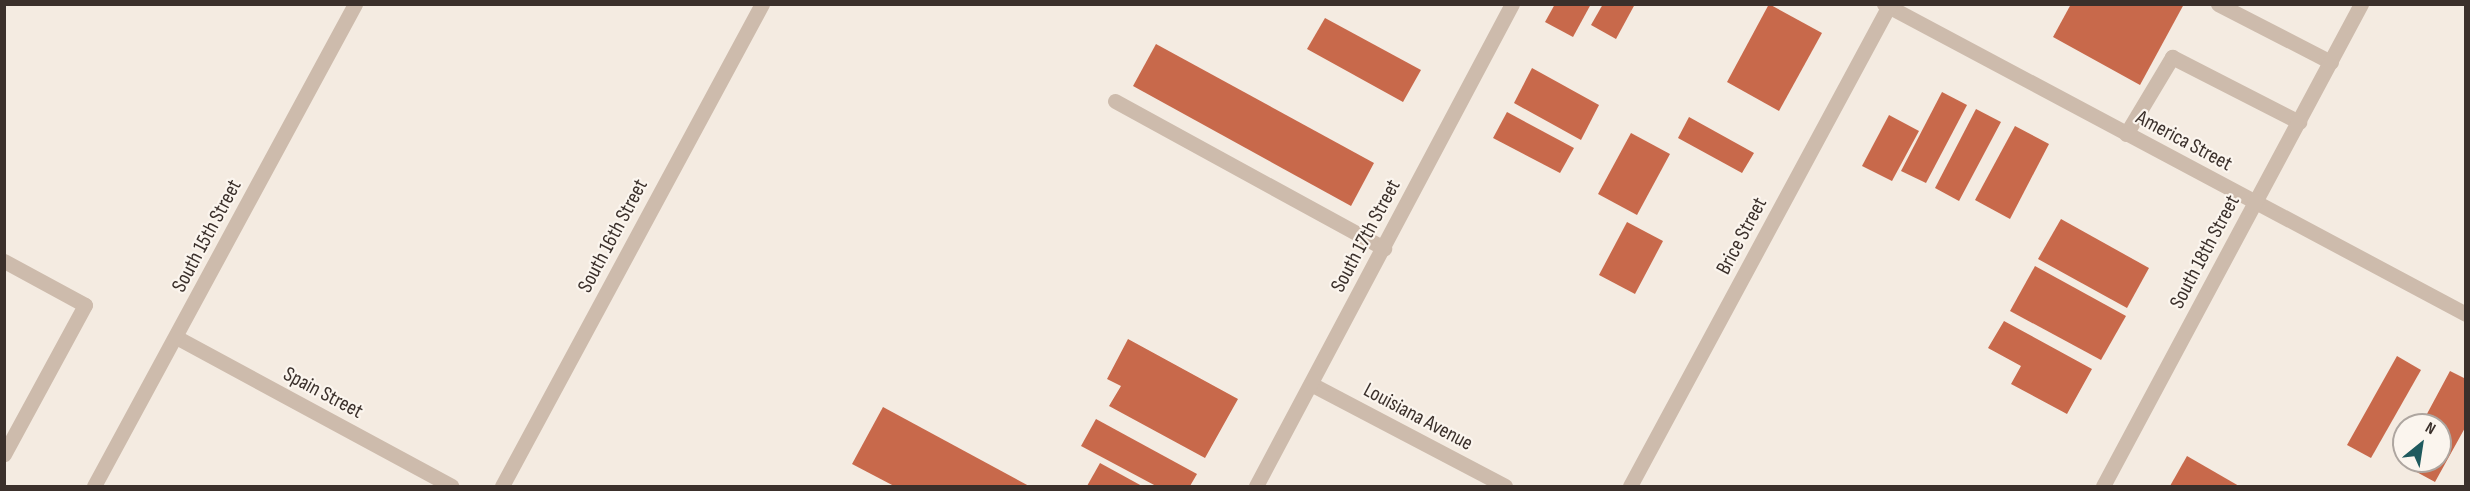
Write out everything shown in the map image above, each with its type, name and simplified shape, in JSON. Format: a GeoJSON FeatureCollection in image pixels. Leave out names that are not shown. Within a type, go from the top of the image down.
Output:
{"type":"FeatureCollection","features":[{"type":"Feature","properties":{"kind":"street","name":"South 15th Street"},"geometry":{"type":"LineString","coordinates":[[94,486],[355,4]]}},
{"type":"Feature","properties":{"kind":"street","name":"South 16th Street"},"geometry":{"type":"LineString","coordinates":[[502,486],[762,4]]}},
{"type":"Feature","properties":{"kind":"street","name":"South 17th Street"},"geometry":{"type":"LineString","coordinates":[[1256,486],[1512,4]]}},
{"type":"Feature","properties":{"kind":"street"},"geometry":{"type":"LineString","coordinates":[[2218,4],[2331,62]]}},
{"type":"Feature","properties":{"kind":"street","name":"South 18th Street"},"geometry":{"type":"LineString","coordinates":[[2103,486],[2361,4]]}},
{"type":"Feature","properties":{"kind":"street","name":"America Street"},"geometry":{"type":"LineString","coordinates":[[1888,5],[2466,314]]}},
{"type":"Feature","properties":{"kind":"street","name":"Brice Street"},"geometry":{"type":"LineString","coordinates":[[1630,486],[1888,5]]}},
{"type":"Feature","properties":{"kind":"street"},"geometry":{"type":"LineString","coordinates":[[2126,134],[2172,57],[2299,122]]}},
{"type":"Feature","properties":{"kind":"street"},"geometry":{"type":"LineString","coordinates":[[1115,101],[1384,248]]}},
{"type":"Feature","properties":{"kind":"street"},"geometry":{"type":"LineString","coordinates":[[4,261],[85,304],[4,454]]}},
{"type":"Feature","properties":{"kind":"street","name":"Spain Street"},"geometry":{"type":"LineString","coordinates":[[176,337],[451,486]]}},
{"type":"Feature","properties":{"kind":"street","name":"Louisiana Avenue"},"geometry":{"type":"LineString","coordinates":[[1311,384],[1504,486]]}},
{"type":"Feature","properties":{"kind":"building"},"geometry":{"type":"Polygon","coordinates":[[[1555,4],[1591,4],[1573,37],[1545,22],[1555,4]]]}},
{"type":"Feature","properties":{"kind":"building"},"geometry":{"type":"Polygon","coordinates":[[[1603,4],[1635,4],[1616,39],[1591,25],[1603,4]]]}},
{"type":"Feature","properties":{"kind":"building"},"geometry":{"type":"Polygon","coordinates":[[[1769,4],[1822,33],[1779,111],[1727,82],[1769,4]]]}},
{"type":"Feature","properties":{"kind":"building"},"geometry":{"type":"Polygon","coordinates":[[[2071,4],[2184,4],[2140,85],[2053,37],[2071,4]]]}},
{"type":"Feature","properties":{"kind":"building"},"geometry":{"type":"Polygon","coordinates":[[[1325,18],[1421,70],[1403,102],[1307,49],[1325,18]]]}},
{"type":"Feature","properties":{"kind":"building"},"geometry":{"type":"Polygon","coordinates":[[[1156,44],[1374,163],[1351,206],[1133,86],[1156,44]]]}},
{"type":"Feature","properties":{"kind":"building"},"geometry":{"type":"Polygon","coordinates":[[[1532,68],[1599,105],[1581,140],[1514,103],[1532,68]]]}},
{"type":"Feature","properties":{"kind":"building"},"geometry":{"type":"Polygon","coordinates":[[[1942,92],[1967,105],[1926,183],[1901,171],[1942,92]]]}},
{"type":"Feature","properties":{"kind":"building"},"geometry":{"type":"Polygon","coordinates":[[[1976,109],[2001,122],[1959,201],[1935,188],[1976,109]]]}},
{"type":"Feature","properties":{"kind":"building"},"geometry":{"type":"Polygon","coordinates":[[[1507,112],[1574,148],[1560,173],[1493,138],[1507,112]]]}},
{"type":"Feature","properties":{"kind":"building"},"geometry":{"type":"Polygon","coordinates":[[[1889,115],[1919,131],[1892,181],[1862,166],[1889,115]]]}},
{"type":"Feature","properties":{"kind":"building"},"geometry":{"type":"Polygon","coordinates":[[[1689,117],[1754,153],[1742,173],[1678,138],[1689,117]]]}},
{"type":"Feature","properties":{"kind":"building"},"geometry":{"type":"Polygon","coordinates":[[[2015,126],[2049,144],[2010,219],[1975,200],[2015,126]]]}},
{"type":"Feature","properties":{"kind":"building"},"geometry":{"type":"Polygon","coordinates":[[[1631,133],[1670,154],[1637,215],[1598,194],[1631,133]]]}},
{"type":"Feature","properties":{"kind":"building"},"geometry":{"type":"Polygon","coordinates":[[[2061,219],[2149,268],[2127,308],[2038,259],[2061,219]]]}},
{"type":"Feature","properties":{"kind":"building"},"geometry":{"type":"Polygon","coordinates":[[[1627,222],[1663,241],[1635,294],[1599,275],[1627,222]]]}},
{"type":"Feature","properties":{"kind":"building"},"geometry":{"type":"Polygon","coordinates":[[[2035,266],[2126,316],[2101,360],[2010,311],[2035,266]]]}},
{"type":"Feature","properties":{"kind":"building"},"geometry":{"type":"Polygon","coordinates":[[[2004,321],[2092,369],[2067,414],[2011,384],[2021,366],[1988,348],[2004,321]]]}},
{"type":"Feature","properties":{"kind":"building"},"geometry":{"type":"Polygon","coordinates":[[[1128,339],[1238,399],[1205,458],[1109,406],[1121,386],[1107,379],[1128,339]]]}},
{"type":"Feature","properties":{"kind":"building"},"geometry":{"type":"Polygon","coordinates":[[[2397,356],[2421,370],[2397,413],[2392,413],[2392,421],[2371,458],[2347,445],[2397,356]]]}},
{"type":"Feature","properties":{"kind":"building"},"geometry":{"type":"Polygon","coordinates":[[[2450,371],[2466,379],[2466,426],[2452,451],[2452,413],[2427,413],[2450,371]]]}},
{"type":"Feature","properties":{"kind":"building"},"geometry":{"type":"Polygon","coordinates":[[[883,407],[1029,486],[894,486],[852,464],[883,407]]]}},
{"type":"Feature","properties":{"kind":"building"},"geometry":{"type":"Polygon","coordinates":[[[1096,419],[1197,474],[1190,486],[1156,486],[1081,446],[1096,419]]]}},
{"type":"Feature","properties":{"kind":"building"},"geometry":{"type":"Polygon","coordinates":[[[2187,456],[2239,486],[2170,486],[2187,456]]]}},
{"type":"Feature","properties":{"kind":"building"},"geometry":{"type":"Polygon","coordinates":[[[1100,463],[1142,486],[1087,486],[1100,463]]]}},
{"type":"Feature","properties":{"kind":"building"},"geometry":{"type":"Polygon","coordinates":[[[2418,473],[2440,473],[2435,482],[2418,473]]]}}]}
